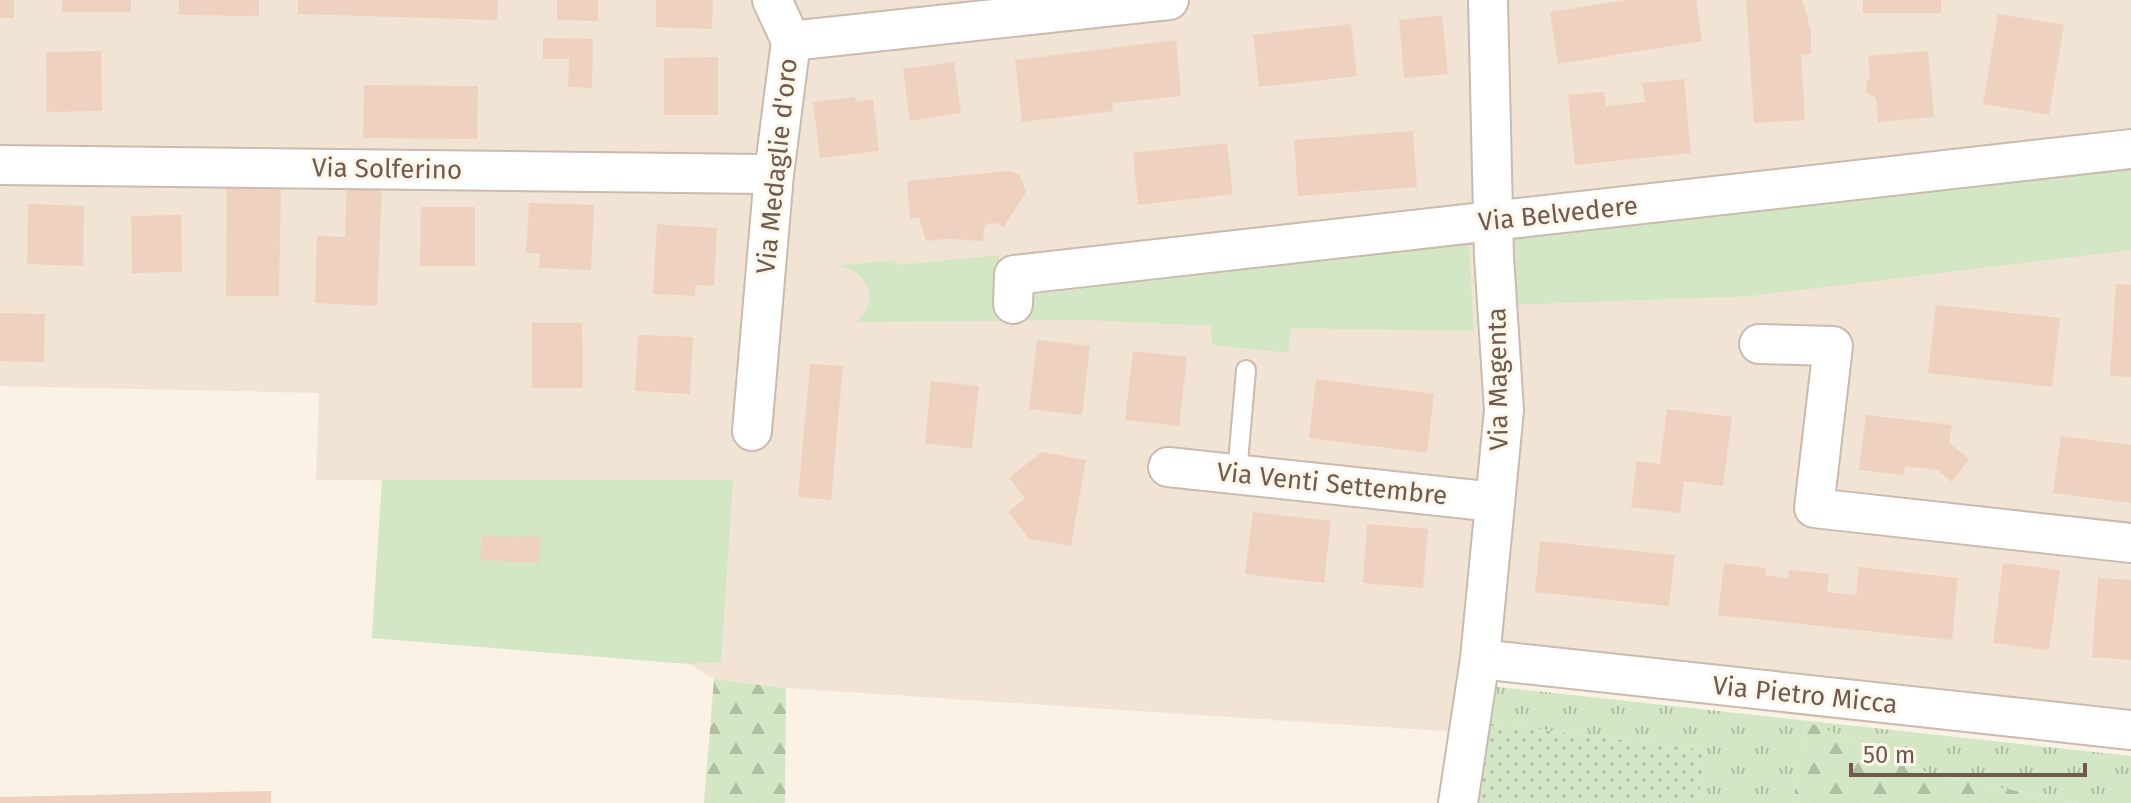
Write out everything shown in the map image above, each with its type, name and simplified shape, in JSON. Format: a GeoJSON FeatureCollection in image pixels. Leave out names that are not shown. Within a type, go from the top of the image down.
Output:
{"type":"FeatureCollection","features":[{"type":"Feature","properties":{"kind":"street"},"geometry":{"type":"LineString","coordinates":[[772,0],[791,41]]}},
{"type":"Feature","properties":{"kind":"street","name":"Via Medaglie d'oro"},"geometry":{"type":"LineString","coordinates":[[752,431],[774,174],[791,41],[1169,0]]}},
{"type":"Feature","properties":{"kind":"street","name":"Via Magenta"},"geometry":{"type":"LineString","coordinates":[[1458,803],[1480,659],[1504,410],[1494,221],[1488,0]]}},
{"type":"Feature","properties":{"kind":"street","name":"Via Belvedere"},"geometry":{"type":"LineString","coordinates":[[1013,304],[1014,275],[2131,149]]}},
{"type":"Feature","properties":{"kind":"street","name":"Via Solferino"},"geometry":{"type":"LineString","coordinates":[[0,165],[774,174]]}},
{"type":"Feature","properties":{"kind":"street"},"geometry":{"type":"LineString","coordinates":[[1759,344],[1833,346],[1814,508],[2131,543]]}},
{"type":"Feature","properties":{"kind":"street","name":"Via Venti Settembre"},"geometry":{"type":"LineString","coordinates":[[1168,467],[1495,502]]}},
{"type":"Feature","properties":{"kind":"street","name":"Via Pietro Micca"},"geometry":{"type":"LineString","coordinates":[[1480,659],[2131,730]]}},
{"type":"Feature","properties":{"kind":"lane"},"geometry":{"type":"LineString","coordinates":[[1237,474],[1246,370]]}},
{"type":"Feature","properties":{"kind":"shaded area"},"geometry":{"type":"Polygon","coordinates":[[[0,0],[2131,0],[2131,730],[1480,659],[1459,732],[786,688],[714,679],[689,664],[372,638],[382,480],[316,480],[319,393],[0,386],[0,0]]]}},
{"type":"Feature","properties":{"kind":"green space"},"geometry":{"type":"Polygon","coordinates":[[[2131,156],[2131,250],[1751,296],[1514,305],[1510,230],[2131,156]]]}},
{"type":"Feature","properties":{"kind":"green space"},"geometry":{"type":"Polygon","coordinates":[[[1468,231],[1474,331],[1291,328],[1288,353],[1212,345],[1211,326],[1087,320],[856,322],[868,306],[868,288],[857,274],[839,266],[893,260],[900,265],[999,255],[1000,282],[1468,231]]]}},
{"type":"Feature","properties":{"kind":"green space"},"geometry":{"type":"Polygon","coordinates":[[[382,480],[733,480],[721,662],[689,664],[372,638],[382,480]]]}},
{"type":"Feature","properties":{"kind":"green space"},"geometry":{"type":"Polygon","coordinates":[[[714,679],[786,688],[785,803],[704,803],[714,679]]]}},
{"type":"Feature","properties":{"kind":"green space"},"geometry":{"type":"Polygon","coordinates":[[[1489,688],[2131,756],[2131,803],[2079,803],[1940,776],[1893,763],[1806,722],[1793,803],[1698,803],[1706,750],[1477,722],[1489,688]]]}},
{"type":"Feature","properties":{"kind":"green space"},"geometry":{"type":"Polygon","coordinates":[[[1806,721],[1893,763],[1940,776],[2079,803],[1793,803],[1806,721]]]}},
{"type":"Feature","properties":{"kind":"green space"},"geometry":{"type":"Polygon","coordinates":[[[1477,722],[1706,750],[1698,803],[1469,803],[1477,722]]]}},
{"type":"Feature","properties":{"kind":"building"},"geometry":{"type":"Polygon","coordinates":[[[0,0],[14,0],[14,18],[0,18],[0,0]]]}},
{"type":"Feature","properties":{"kind":"building"},"geometry":{"type":"Polygon","coordinates":[[[62,0],[131,0],[131,12],[62,12],[62,0]]]}},
{"type":"Feature","properties":{"kind":"building"},"geometry":{"type":"Polygon","coordinates":[[[179,0],[259,0],[259,16],[179,15],[179,0]]]}},
{"type":"Feature","properties":{"kind":"building"},"geometry":{"type":"Polygon","coordinates":[[[298,0],[498,0],[497,20],[298,14],[298,0]]]}},
{"type":"Feature","properties":{"kind":"building"},"geometry":{"type":"Polygon","coordinates":[[[557,0],[598,0],[598,21],[557,20],[557,0]]]}},
{"type":"Feature","properties":{"kind":"building"},"geometry":{"type":"Polygon","coordinates":[[[656,0],[713,0],[712,29],[656,27],[656,0]]]}},
{"type":"Feature","properties":{"kind":"building"},"geometry":{"type":"Polygon","coordinates":[[[1626,0],[1696,0],[1702,41],[1558,64],[1550,12],[1626,0]]]}},
{"type":"Feature","properties":{"kind":"building"},"geometry":{"type":"Polygon","coordinates":[[[1746,0],[1801,0],[1804,5],[1811,31],[1811,54],[1801,54],[1805,120],[1754,123],[1746,0]]]}},
{"type":"Feature","properties":{"kind":"building"},"geometry":{"type":"Polygon","coordinates":[[[1863,0],[1941,0],[1941,13],[1863,13],[1863,0]]]}},
{"type":"Feature","properties":{"kind":"building"},"geometry":{"type":"Polygon","coordinates":[[[1998,14],[2064,25],[2049,115],[1983,104],[1998,14]]]}},
{"type":"Feature","properties":{"kind":"building"},"geometry":{"type":"Polygon","coordinates":[[[1442,15],[1448,74],[1404,78],[1399,20],[1442,15]]]}},
{"type":"Feature","properties":{"kind":"building"},"geometry":{"type":"Polygon","coordinates":[[[1351,24],[1357,76],[1259,87],[1253,35],[1351,24]]]}},
{"type":"Feature","properties":{"kind":"building"},"geometry":{"type":"Polygon","coordinates":[[[543,38],[593,39],[592,88],[568,87],[569,59],[543,59],[543,38]]]}},
{"type":"Feature","properties":{"kind":"building"},"geometry":{"type":"Polygon","coordinates":[[[1176,40],[1181,96],[1112,103],[1113,111],[1022,122],[1015,60],[1176,40]]]}},
{"type":"Feature","properties":{"kind":"building"},"geometry":{"type":"Polygon","coordinates":[[[101,51],[102,111],[47,112],[46,52],[101,51]]]}},
{"type":"Feature","properties":{"kind":"building"},"geometry":{"type":"Polygon","coordinates":[[[1928,51],[1934,117],[1878,122],[1876,98],[1867,93],[1866,84],[1870,77],[1868,56],[1928,51]]]}},
{"type":"Feature","properties":{"kind":"building"},"geometry":{"type":"Polygon","coordinates":[[[718,57],[718,115],[664,115],[664,58],[718,57]]]}},
{"type":"Feature","properties":{"kind":"building"},"geometry":{"type":"Polygon","coordinates":[[[954,62],[961,113],[910,121],[903,69],[954,62]]]}},
{"type":"Feature","properties":{"kind":"building"},"geometry":{"type":"Polygon","coordinates":[[[1684,79],[1691,153],[1575,165],[1568,95],[1604,92],[1606,106],[1645,102],[1642,83],[1684,79]]]}},
{"type":"Feature","properties":{"kind":"building"},"geometry":{"type":"Polygon","coordinates":[[[364,85],[478,86],[477,139],[363,138],[364,85]]]}},
{"type":"Feature","properties":{"kind":"building"},"geometry":{"type":"Polygon","coordinates":[[[855,97],[856,102],[873,99],[879,151],[820,158],[813,102],[855,97]]]}},
{"type":"Feature","properties":{"kind":"building"},"geometry":{"type":"Polygon","coordinates":[[[1413,131],[1417,187],[1298,196],[1294,140],[1413,131]]]}},
{"type":"Feature","properties":{"kind":"building"},"geometry":{"type":"Polygon","coordinates":[[[1227,143],[1233,194],[1138,205],[1133,153],[1227,143]]]}},
{"type":"Feature","properties":{"kind":"building"},"geometry":{"type":"Polygon","coordinates":[[[1008,171],[1019,174],[1026,192],[1004,227],[995,223],[985,225],[983,241],[926,241],[919,217],[910,219],[907,181],[1008,171]]]}},
{"type":"Feature","properties":{"kind":"building"},"geometry":{"type":"Polygon","coordinates":[[[347,182],[382,184],[377,306],[315,303],[317,236],[345,237],[347,182]]]}},
{"type":"Feature","properties":{"kind":"building"},"geometry":{"type":"Polygon","coordinates":[[[227,184],[281,184],[279,296],[226,296],[227,184]]]}},
{"type":"Feature","properties":{"kind":"building"},"geometry":{"type":"Polygon","coordinates":[[[529,203],[594,205],[591,270],[539,268],[540,253],[526,253],[529,203]]]}},
{"type":"Feature","properties":{"kind":"building"},"geometry":{"type":"Polygon","coordinates":[[[28,204],[84,206],[83,266],[27,264],[28,204]]]}},
{"type":"Feature","properties":{"kind":"building"},"geometry":{"type":"Polygon","coordinates":[[[421,207],[475,207],[475,266],[420,266],[421,207]]]}},
{"type":"Feature","properties":{"kind":"building"},"geometry":{"type":"Polygon","coordinates":[[[181,215],[182,272],[132,273],[131,216],[181,215]]]}},
{"type":"Feature","properties":{"kind":"building"},"geometry":{"type":"Polygon","coordinates":[[[657,224],[717,228],[714,286],[696,285],[695,296],[653,294],[657,224]]]}},
{"type":"Feature","properties":{"kind":"building"},"geometry":{"type":"Polygon","coordinates":[[[2116,284],[2131,285],[2131,377],[2110,376],[2116,284]]]}},
{"type":"Feature","properties":{"kind":"building"},"geometry":{"type":"Polygon","coordinates":[[[1936,305],[2060,318],[2052,387],[1928,373],[1936,305]]]}},
{"type":"Feature","properties":{"kind":"building"},"geometry":{"type":"Polygon","coordinates":[[[0,313],[45,314],[44,362],[0,361],[0,313]]]}},
{"type":"Feature","properties":{"kind":"building"},"geometry":{"type":"Polygon","coordinates":[[[532,323],[582,323],[583,388],[532,388],[532,323]]]}},
{"type":"Feature","properties":{"kind":"building"},"geometry":{"type":"Polygon","coordinates":[[[638,335],[693,337],[690,394],[635,391],[638,335]]]}},
{"type":"Feature","properties":{"kind":"building"},"geometry":{"type":"Polygon","coordinates":[[[1037,340],[1090,346],[1082,415],[1029,409],[1037,340]]]}},
{"type":"Feature","properties":{"kind":"building"},"geometry":{"type":"Polygon","coordinates":[[[1133,351],[1187,357],[1179,426],[1125,420],[1133,351]]]}},
{"type":"Feature","properties":{"kind":"building"},"geometry":{"type":"Polygon","coordinates":[[[810,364],[843,366],[831,500],[798,497],[810,364]]]}},
{"type":"Feature","properties":{"kind":"building"},"geometry":{"type":"Polygon","coordinates":[[[1316,379],[1434,394],[1427,453],[1309,438],[1316,379]]]}},
{"type":"Feature","properties":{"kind":"building"},"geometry":{"type":"Polygon","coordinates":[[[931,381],[979,386],[972,449],[925,443],[931,381]]]}},
{"type":"Feature","properties":{"kind":"building"},"geometry":{"type":"Polygon","coordinates":[[[1667,409],[1732,417],[1723,486],[1684,481],[1680,513],[1631,507],[1637,461],[1660,464],[1667,409]]]}},
{"type":"Feature","properties":{"kind":"building"},"geometry":{"type":"Polygon","coordinates":[[[1866,415],[1952,425],[1949,443],[1969,459],[1952,482],[1937,470],[1905,466],[1904,475],[1859,470],[1866,415]]]}},
{"type":"Feature","properties":{"kind":"building"},"geometry":{"type":"Polygon","coordinates":[[[2061,436],[2131,445],[2131,503],[2053,493],[2061,436]]]}},
{"type":"Feature","properties":{"kind":"building"},"geometry":{"type":"Polygon","coordinates":[[[1042,452],[1086,460],[1071,546],[1029,539],[1008,512],[1025,498],[1009,478],[1042,452]]]}},
{"type":"Feature","properties":{"kind":"building"},"geometry":{"type":"Polygon","coordinates":[[[1253,512],[1331,521],[1324,583],[1245,574],[1253,512]]]}},
{"type":"Feature","properties":{"kind":"building"},"geometry":{"type":"Polygon","coordinates":[[[1367,524],[1428,529],[1423,588],[1363,583],[1367,524]]]}},
{"type":"Feature","properties":{"kind":"building"},"geometry":{"type":"Polygon","coordinates":[[[482,535],[541,537],[539,563],[480,560],[482,535]]]}},
{"type":"Feature","properties":{"kind":"building"},"geometry":{"type":"Polygon","coordinates":[[[1540,541],[1675,555],[1669,606],[1535,592],[1540,541]]]}},
{"type":"Feature","properties":{"kind":"building"},"geometry":{"type":"Polygon","coordinates":[[[1724,563],[1766,568],[1765,575],[1788,578],[1789,570],[1829,574],[1827,592],[1856,595],[1859,567],[1958,578],[1952,640],[1718,615],[1724,563]]]}},
{"type":"Feature","properties":{"kind":"building"},"geometry":{"type":"Polygon","coordinates":[[[2003,563],[2060,570],[2049,650],[1993,643],[2003,563]]]}},
{"type":"Feature","properties":{"kind":"building"},"geometry":{"type":"Polygon","coordinates":[[[2098,578],[2131,580],[2131,660],[2092,657],[2098,578]]]}},
{"type":"Feature","properties":{"kind":"building"},"geometry":{"type":"Polygon","coordinates":[[[271,791],[271,803],[0,803],[0,797],[271,791]]]}}]}
